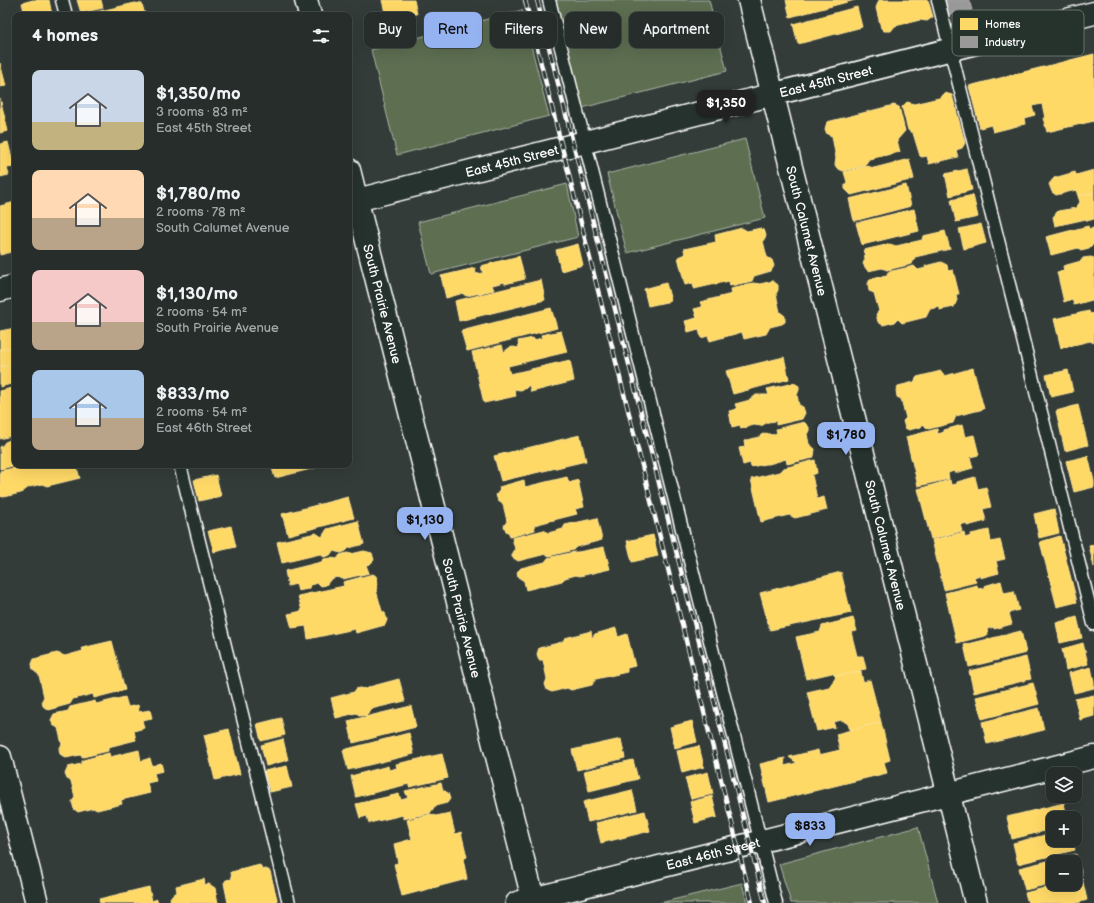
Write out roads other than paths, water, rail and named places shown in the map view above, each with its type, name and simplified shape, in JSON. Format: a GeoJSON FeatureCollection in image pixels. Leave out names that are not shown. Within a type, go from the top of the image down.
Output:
{"type":"FeatureCollection","features":[{"type":"Feature","properties":{"kind":"street"},"geometry":{"type":"LineString","coordinates":[[306,0],[309,12]]}},
{"type":"Feature","properties":{"kind":"street","name":"South Calumet Avenue"},"geometry":{"type":"LineString","coordinates":[[749,0],[976,903]]}},
{"type":"Feature","properties":{"kind":"street","name":"East 45th Street"},"geometry":{"type":"LineString","coordinates":[[1084,16],[1094,13]]}},
{"type":"Feature","properties":{"kind":"street","name":"East 45th Street"},"geometry":{"type":"LineString","coordinates":[[353,201],[951,49]]}},
{"type":"Feature","properties":{"kind":"street","name":"South Prairie Avenue"},"geometry":{"type":"LineString","coordinates":[[353,201],[528,902]]}},
{"type":"Feature","properties":{"kind":"street"},"geometry":{"type":"LineString","coordinates":[[0,290],[12,287]]}},
{"type":"Feature","properties":{"kind":"street"},"geometry":{"type":"LineString","coordinates":[[0,757],[37,903]]}},
{"type":"Feature","properties":{"kind":"street","name":"East 46th Street"},"geometry":{"type":"LineString","coordinates":[[528,902],[1094,757]]}},
{"type":"Feature","properties":{"kind":"lane"},"geometry":{"type":"LineString","coordinates":[[62,0],[65,12]]}},
{"type":"Feature","properties":{"kind":"lane"},"geometry":{"type":"LineString","coordinates":[[549,0],[776,903]]}},
{"type":"Feature","properties":{"kind":"lane"},"geometry":{"type":"LineString","coordinates":[[938,0],[952,53]]}},
{"type":"Feature","properties":{"kind":"lane"},"geometry":{"type":"LineString","coordinates":[[953,56],[1094,624]]}},
{"type":"Feature","properties":{"kind":"lane"},"geometry":{"type":"LineString","coordinates":[[181,468],[289,903]]}},
{"type":"Feature","properties":{"kind":"railway"},"geometry":{"type":"LineString","coordinates":[[525,0],[752,903]]}},
{"type":"Feature","properties":{"kind":"railway"},"geometry":{"type":"LineString","coordinates":[[537,0],[765,903]]}}]}
